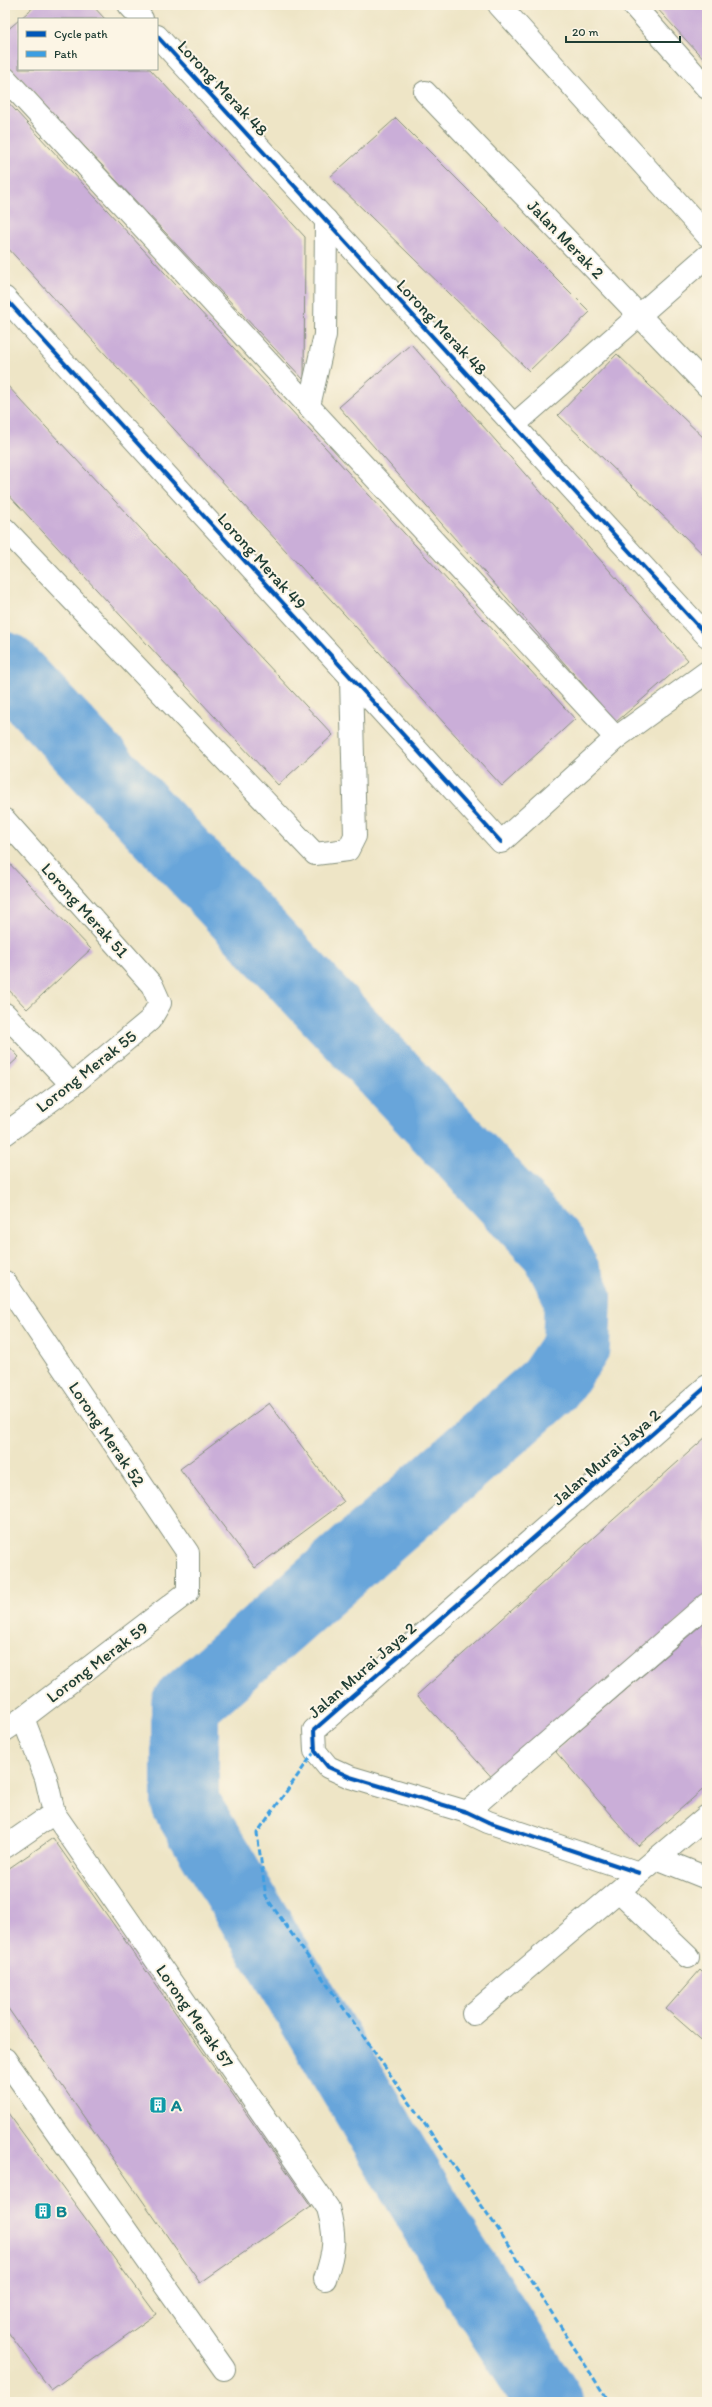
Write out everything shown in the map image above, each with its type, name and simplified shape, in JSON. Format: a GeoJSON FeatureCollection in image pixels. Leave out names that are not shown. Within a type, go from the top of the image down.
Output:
{"type":"FeatureCollection","features":[{"type":"Feature","properties":{"kind":"street"},"geometry":{"type":"LineString","coordinates":[[129,5],[141,18]]}},
{"type":"Feature","properties":{"kind":"street"},"geometry":{"type":"LineString","coordinates":[[499,5],[707,235]]}},
{"type":"Feature","properties":{"kind":"street"},"geometry":{"type":"LineString","coordinates":[[633,5],[707,88]]}},
{"type":"Feature","properties":{"kind":"street","name":"Lorong Merak 48"},"geometry":{"type":"LineString","coordinates":[[158,37],[707,636]]}},
{"type":"Feature","properties":{"kind":"street"},"geometry":{"type":"LineString","coordinates":[[5,78],[616,738],[707,672]]}},
{"type":"Feature","properties":{"kind":"street","name":"Jalan Merak 2"},"geometry":{"type":"LineString","coordinates":[[425,92],[707,386]]}},
{"type":"Feature","properties":{"kind":"street"},"geometry":{"type":"LineString","coordinates":[[309,406],[325,335],[326,220]]}},
{"type":"Feature","properties":{"kind":"street"},"geometry":{"type":"LineString","coordinates":[[514,425],[707,256]]}},
{"type":"Feature","properties":{"kind":"street","name":"Lorong Merak 49"},"geometry":{"type":"LineString","coordinates":[[5,298],[501,842],[616,738]]}},
{"type":"Feature","properties":{"kind":"street"},"geometry":{"type":"LineString","coordinates":[[5,529],[316,854],[348,850],[355,836],[351,678]]}},
{"type":"Feature","properties":{"kind":"street","name":"Lorong Merak 51"},"geometry":{"type":"LineString","coordinates":[[5,820],[152,985],[160,1003]]}},
{"type":"Feature","properties":{"kind":"street","name":"Lorong Merak 55"},"geometry":{"type":"LineString","coordinates":[[5,1134],[72,1085],[150,1020],[160,1003]]}},
{"type":"Feature","properties":{"kind":"street"},"geometry":{"type":"LineString","coordinates":[[5,1014],[72,1085]]}},
{"type":"Feature","properties":{"kind":"street","name":"Lorong Merak 52"},"geometry":{"type":"LineString","coordinates":[[5,1282],[188,1553],[188,1592]]}},
{"type":"Feature","properties":{"kind":"street","name":"Jalan Murai Jaya 2"},"geometry":{"type":"LineString","coordinates":[[639,1873],[488,1822],[467,1812],[350,1777],[328,1767],[315,1751],[314,1730],[707,1386]]}},
{"type":"Feature","properties":{"kind":"street","name":"Lorong Merak 59"},"geometry":{"type":"LineString","coordinates":[[5,1730],[23,1718],[188,1592]]}},
{"type":"Feature","properties":{"kind":"street"},"geometry":{"type":"LineString","coordinates":[[467,1812],[707,1604]]}},
{"type":"Feature","properties":{"kind":"street"},"geometry":{"type":"LineString","coordinates":[[5,1847],[54,1813],[46,1778],[23,1718]]}},
{"type":"Feature","properties":{"kind":"street","name":"Lorong Merak 57"},"geometry":{"type":"LineString","coordinates":[[54,1813],[328,2208],[333,2226],[334,2254],[325,2279]]}},
{"type":"Feature","properties":{"kind":"street"},"geometry":{"type":"LineString","coordinates":[[473,2014],[707,1816]]}},
{"type":"Feature","properties":{"kind":"street"},"geometry":{"type":"LineString","coordinates":[[657,1858],[707,1878]]}},
{"type":"Feature","properties":{"kind":"street"},"geometry":{"type":"LineString","coordinates":[[618,1891],[688,1957]]}},
{"type":"Feature","properties":{"kind":"street"},"geometry":{"type":"LineString","coordinates":[[5,2059],[224,2369]]}},
{"type":"Feature","properties":{"kind":"building"},"geometry":{"type":"Polygon","coordinates":[[[36,5],[92,5],[104,18],[21,18],[36,5]]]}},
{"type":"Feature","properties":{"kind":"building"},"geometry":{"type":"Polygon","coordinates":[[[654,5],[707,5],[707,63],[654,5]]]}},
{"type":"Feature","properties":{"kind":"building"},"geometry":{"type":"Polygon","coordinates":[[[18,21],[18,70],[151,70],[305,237],[304,380],[5,62],[5,32],[18,21]]]}},
{"type":"Feature","properties":{"kind":"building"},"geometry":{"type":"Polygon","coordinates":[[[5,99],[575,719],[502,786],[5,245],[5,99]]]}},
{"type":"Feature","properties":{"kind":"building"},"geometry":{"type":"Polygon","coordinates":[[[396,118],[590,312],[529,371],[330,177],[396,118]]]}},
{"type":"Feature","properties":{"kind":"building"},"geometry":{"type":"Polygon","coordinates":[[[411,344],[688,660],[616,722],[339,407],[411,344]]]}},
{"type":"Feature","properties":{"kind":"building"},"geometry":{"type":"Polygon","coordinates":[[[617,354],[707,441],[707,558],[558,415],[617,354]]]}},
{"type":"Feature","properties":{"kind":"building"},"geometry":{"type":"Polygon","coordinates":[[[5,383],[333,735],[278,785],[5,491],[5,383]]]}},
{"type":"Feature","properties":{"kind":"building"},"geometry":{"type":"Polygon","coordinates":[[[5,859],[91,949],[27,1009],[5,986],[5,859]]]}},
{"type":"Feature","properties":{"kind":"building"},"geometry":{"type":"Polygon","coordinates":[[[5,1042],[19,1057],[5,1070],[5,1042]]]}},
{"type":"Feature","properties":{"kind":"building"},"geometry":{"type":"Polygon","coordinates":[[[269,1403],[344,1502],[255,1568],[180,1469],[269,1403]]]}},
{"type":"Feature","properties":{"kind":"building"},"geometry":{"type":"Polygon","coordinates":[[[707,1436],[707,1596],[497,1783],[417,1695],[707,1436]]]}},
{"type":"Feature","properties":{"kind":"building"},"geometry":{"type":"Polygon","coordinates":[[[707,1620],[707,1786],[638,1846],[555,1751],[707,1620]]]}},
{"type":"Feature","properties":{"kind":"building","name":"A"},"geometry":{"type":"Polygon","coordinates":[[[53,1838],[311,2206],[200,2283],[5,2004],[5,1871],[53,1838]]]}},
{"type":"Feature","properties":{"kind":"building"},"geometry":{"type":"Polygon","coordinates":[[[700,1970],[707,1977],[707,2045],[666,2009],[700,1970]]]}},
{"type":"Feature","properties":{"kind":"building","name":"B"},"geometry":{"type":"Polygon","coordinates":[[[5,2109],[156,2314],[51,2390],[5,2328],[5,2109]]]}},
{"type":"Feature","properties":{"kind":"waterway"},"geometry":{"type":"LineString","coordinates":[[5,666],[554,1249],[578,1297],[576,1346],[550,1384],[185,1705],[185,1803],[451,2249],[550,2402]]}},
{"type":"Feature","properties":{"kind":"marked path"},"geometry":{"type":"LineString","coordinates":[[315,1751],[257,1833],[266,1897],[498,2229],[609,2402]]}},
{"type":"Feature","properties":{"kind":"cycle path"},"geometry":{"type":"LineString","coordinates":[[158,37],[707,636]]}},
{"type":"Feature","properties":{"kind":"cycle path"},"geometry":{"type":"LineString","coordinates":[[5,298],[501,842]]}},
{"type":"Feature","properties":{"kind":"cycle path"},"geometry":{"type":"LineString","coordinates":[[639,1873],[488,1822],[467,1812],[350,1777],[328,1767],[315,1751],[314,1730],[707,1386]]}},
{"type":"Feature","properties":{"kind":"place","name":"A"},"geometry":{"type":"Point","coordinates":[158,2105]}},
{"type":"Feature","properties":{"kind":"place","name":"B"},"geometry":{"type":"Point","coordinates":[43,2211]}}]}
